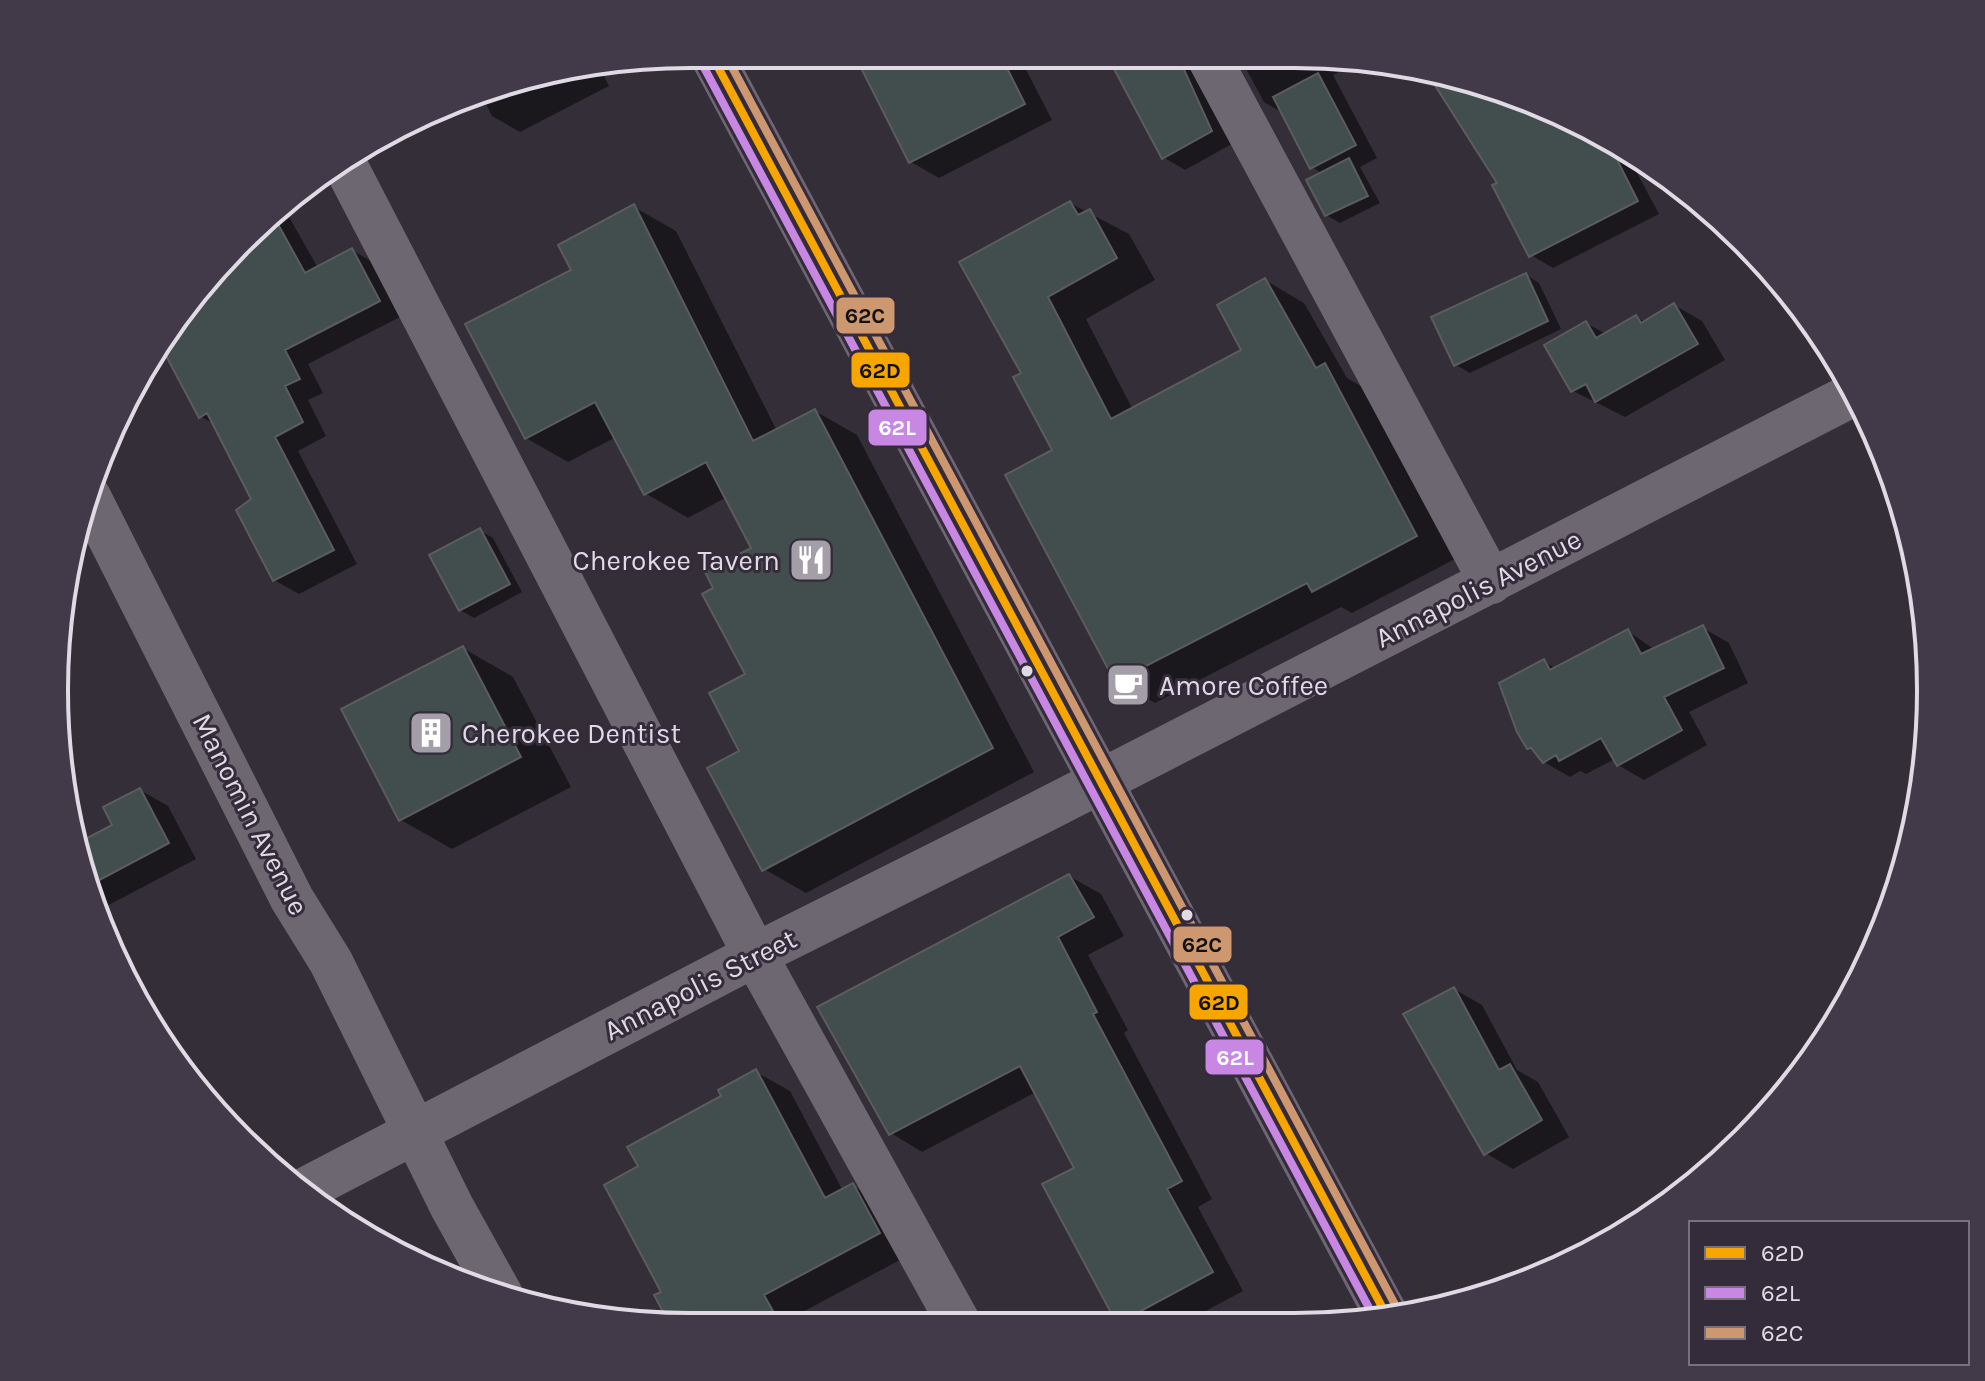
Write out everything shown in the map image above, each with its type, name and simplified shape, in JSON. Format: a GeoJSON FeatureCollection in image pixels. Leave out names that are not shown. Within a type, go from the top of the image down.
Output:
{"type":"FeatureCollection","features":[{"type":"Feature","properties":{"kind":"main road"},"geometry":{"type":"LineString","coordinates":[[719,68],[1382,1307]]}},
{"type":"Feature","properties":{"kind":"street"},"geometry":{"type":"LineString","coordinates":[[1215,68],[1491,582]]}},
{"type":"Feature","properties":{"kind":"street"},"geometry":{"type":"LineString","coordinates":[[348,171],[755,955],[953,1313]]}},
{"type":"Feature","properties":{"kind":"street","name":"Annapolis Avenue"},"geometry":{"type":"LineString","coordinates":[[1101,781],[1845,399]]}},
{"type":"Feature","properties":{"kind":"street","name":"Manomin Avenue"},"geometry":{"type":"LineString","coordinates":[[91,522],[292,899],[331,962],[452,1207],[493,1281]]}},
{"type":"Feature","properties":{"kind":"street","name":"Annapolis Street"},"geometry":{"type":"LineString","coordinates":[[313,1185],[755,955],[1101,781]]}},
{"type":"Feature","properties":{"kind":"building"},"geometry":{"type":"Polygon","coordinates":[[[861,68],[1007,68],[1025,104],[909,163],[861,68]]]}},
{"type":"Feature","properties":{"kind":"building"},"geometry":{"type":"Polygon","coordinates":[[[1113,68],[1183,68],[1212,131],[1162,159],[1113,68]]]}},
{"type":"Feature","properties":{"kind":"building"},"geometry":{"type":"Polygon","coordinates":[[[1318,73],[1356,145],[1310,169],[1273,97],[1318,73]]]}},
{"type":"Feature","properties":{"kind":"building"},"geometry":{"type":"Polygon","coordinates":[[[1434,84],[1533,115],[1606,151],[1616,157],[1638,201],[1529,257],[1492,185],[1497,183],[1434,84]]]}},
{"type":"Feature","properties":{"kind":"building"},"geometry":{"type":"Polygon","coordinates":[[[1349,158],[1368,196],[1325,216],[1306,180],[1349,158]]]}},
{"type":"Feature","properties":{"kind":"building"},"geometry":{"type":"Polygon","coordinates":[[[1070,201],[1078,215],[1090,209],[1117,258],[1048,297],[1111,419],[1241,350],[1217,305],[1265,278],[1316,368],[1325,363],[1417,536],[1312,592],[1307,583],[1115,682],[1005,475],[1052,450],[1013,377],[1021,373],[959,262],[1070,201]]]}},
{"type":"Feature","properties":{"kind":"building"},"geometry":{"type":"Polygon","coordinates":[[[634,204],[753,441],[815,409],[993,748],[762,871],[707,768],[739,751],[709,693],[745,674],[702,594],[713,588],[705,572],[751,548],[706,462],[644,495],[595,402],[525,439],[465,324],[571,270],[558,245],[634,204]]]}},
{"type":"Feature","properties":{"kind":"building"},"geometry":{"type":"Polygon","coordinates":[[[278,224],[305,273],[352,248],[380,301],[285,350],[300,379],[285,386],[303,422],[275,437],[334,550],[273,581],[236,510],[251,499],[207,413],[199,418],[166,356],[222,280],[278,224]]]}},
{"type":"Feature","properties":{"kind":"building"},"geometry":{"type":"Polygon","coordinates":[[[1526,273],[1548,321],[1454,366],[1431,317],[1526,273]]]}},
{"type":"Feature","properties":{"kind":"building"},"geometry":{"type":"Polygon","coordinates":[[[1674,303],[1698,344],[1595,402],[1586,384],[1571,392],[1544,345],[1586,321],[1596,338],[1636,315],[1641,323],[1674,303]]]}},
{"type":"Feature","properties":{"kind":"building"},"geometry":{"type":"Polygon","coordinates":[[[480,528],[510,584],[459,611],[429,555],[480,528]]]}},
{"type":"Feature","properties":{"kind":"building"},"geometry":{"type":"Polygon","coordinates":[[[1703,625],[1724,668],[1664,697],[1682,730],[1617,766],[1601,738],[1559,761],[1556,755],[1543,763],[1531,748],[1527,749],[1517,732],[1499,683],[1544,659],[1550,670],[1628,629],[1641,654],[1703,625]]]}},
{"type":"Feature","properties":{"kind":"building","name":"Cherokee Dentist"},"geometry":{"type":"Polygon","coordinates":[[[463,646],[521,757],[399,821],[341,709],[463,646]]]}},
{"type":"Feature","properties":{"kind":"building"},"geometry":{"type":"Polygon","coordinates":[[[140,788],[169,843],[98,881],[86,839],[112,825],[103,807],[140,788]]]}},
{"type":"Feature","properties":{"kind":"building"},"geometry":{"type":"Polygon","coordinates":[[[1069,874],[1094,917],[1058,937],[1097,1012],[1093,1014],[1182,1181],[1167,1189],[1213,1272],[1137,1313],[1111,1313],[1042,1184],[1074,1168],[1020,1066],[889,1135],[817,1007],[1069,874]]]}},
{"type":"Feature","properties":{"kind":"building"},"geometry":{"type":"Polygon","coordinates":[[[1454,987],[1499,1070],[1510,1064],[1542,1120],[1484,1155],[1403,1014],[1454,987]]]}},
{"type":"Feature","properties":{"kind":"building"},"geometry":{"type":"Polygon","coordinates":[[[756,1069],[825,1198],[853,1183],[880,1233],[764,1295],[774,1313],[663,1312],[654,1295],[661,1292],[604,1185],[638,1166],[627,1147],[721,1096],[718,1090],[756,1069]]]}},
{"type":"Feature","properties":{"kind":"transit line","name":"62L"},"geometry":{"type":"LineString","coordinates":[[704,68],[1369,1309]]}},
{"type":"Feature","properties":{"kind":"transit line","name":"62D"},"geometry":{"type":"LineString","coordinates":[[718,68],[1382,1307]]}},
{"type":"Feature","properties":{"kind":"transit line","name":"62C"},"geometry":{"type":"LineString","coordinates":[[733,68],[1395,1305]]}},
{"type":"Feature","properties":{"kind":"place","name":"Cherokee Tavern"},"geometry":{"type":"Point","coordinates":[811,560]}},
{"type":"Feature","properties":{"kind":"place","name":"Amore Coffee"},"geometry":{"type":"Point","coordinates":[1128,685]}},
{"type":"Feature","properties":{"kind":"place","name":"Cherokee Dentist"},"geometry":{"type":"Point","coordinates":[431,733]}}]}
